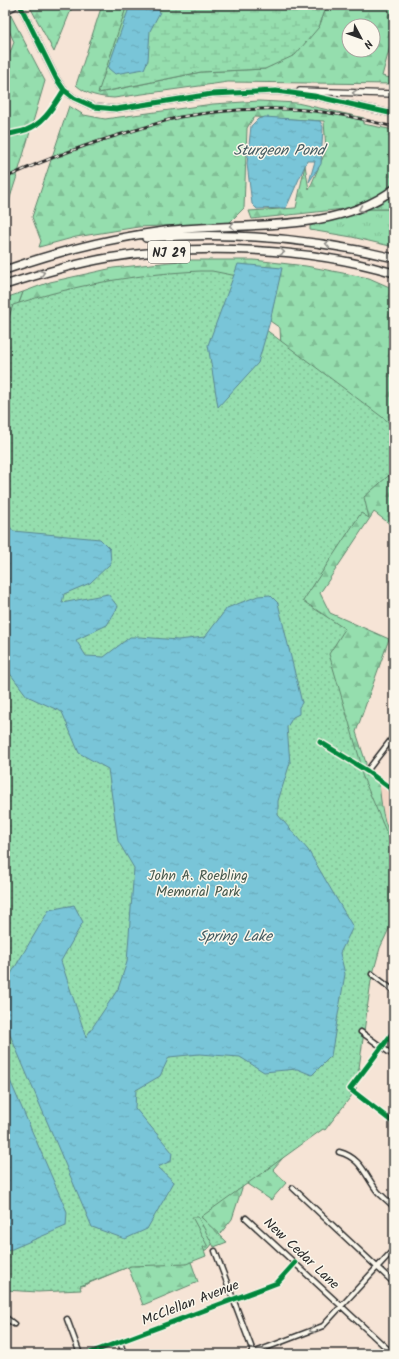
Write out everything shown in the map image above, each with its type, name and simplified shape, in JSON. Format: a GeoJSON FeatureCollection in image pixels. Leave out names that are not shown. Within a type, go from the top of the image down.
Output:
{"type":"FeatureCollection","features":[{"type":"Feature","properties":{"kind":"highway"},"geometry":{"type":"LineString","coordinates":[[63,252],[111,240],[163,231],[190,228],[285,224],[332,217],[347,214],[368,206],[394,189]]}},
{"type":"Feature","properties":{"kind":"highway","name":"NJ 29"},"geometry":{"type":"LineString","coordinates":[[5,270],[63,252],[106,243],[147,238],[222,235],[292,239],[348,248],[394,258]]}},
{"type":"Feature","properties":{"kind":"highway","name":"NJ 29"},"geometry":{"type":"LineString","coordinates":[[5,285],[45,272],[108,258],[185,251],[242,250],[296,254],[344,261],[394,273]]}},
{"type":"Feature","properties":{"kind":"street"},"geometry":{"type":"LineString","coordinates":[[5,12],[19,5],[45,59],[64,90],[74,98],[94,107],[116,109],[230,92],[304,91],[394,94]]}},
{"type":"Feature","properties":{"kind":"street"},"geometry":{"type":"LineString","coordinates":[[287,92],[314,96],[394,114]]}},
{"type":"Feature","properties":{"kind":"street"},"geometry":{"type":"LineString","coordinates":[[367,770],[394,736]]}},
{"type":"Feature","properties":{"kind":"street"},"geometry":{"type":"LineString","coordinates":[[320,742],[367,770],[394,791]]}},
{"type":"Feature","properties":{"kind":"street"},"geometry":{"type":"LineString","coordinates":[[372,974],[394,991]]}},
{"type":"Feature","properties":{"kind":"street"},"geometry":{"type":"LineString","coordinates":[[361,1032],[394,1056]]}},
{"type":"Feature","properties":{"kind":"street"},"geometry":{"type":"LineString","coordinates":[[394,1032],[350,1089],[394,1123]]}},
{"type":"Feature","properties":{"kind":"street"},"geometry":{"type":"LineString","coordinates":[[339,1152],[347,1154],[362,1166],[378,1191],[394,1207]]}},
{"type":"Feature","properties":{"kind":"street"},"geometry":{"type":"LineString","coordinates":[[293,1188],[394,1283]]}},
{"type":"Feature","properties":{"kind":"street","name":"New Cedar Lane"},"geometry":{"type":"LineString","coordinates":[[246,1218],[341,1306],[386,1351],[392,1354]]}},
{"type":"Feature","properties":{"kind":"street"},"geometry":{"type":"LineString","coordinates":[[215,1251],[252,1354],[323,1326],[394,1249]]}},
{"type":"Feature","properties":{"kind":"street","name":"McClellan Avenue"},"geometry":{"type":"LineString","coordinates":[[87,1354],[277,1283],[295,1263]]}},
{"type":"Feature","properties":{"kind":"street"},"geometry":{"type":"LineString","coordinates":[[5,1317],[14,1324]]}},
{"type":"Feature","properties":{"kind":"street"},"geometry":{"type":"LineString","coordinates":[[67,1319],[80,1354]]}},
{"type":"Feature","properties":{"kind":"street"},"geometry":{"type":"LineString","coordinates":[[120,1342],[124,1354]]}},
{"type":"Feature","properties":{"kind":"shaded area"},"geometry":{"type":"Polygon","coordinates":[[[379,783],[394,794],[394,841],[389,834],[380,800],[379,783]]]}},
{"type":"Feature","properties":{"kind":"green space"},"geometry":{"type":"Polygon","coordinates":[[[5,5],[7,5],[8,10],[45,81],[5,213],[5,67],[14,42],[5,21],[5,5]]]}},
{"type":"Feature","properties":{"kind":"green space"},"geometry":{"type":"Polygon","coordinates":[[[29,5],[73,5],[54,52],[29,5]]]}},
{"type":"Feature","properties":{"kind":"green space"},"geometry":{"type":"Polygon","coordinates":[[[102,5],[127,5],[99,93],[201,72],[265,69],[319,27],[327,5],[394,5],[394,32],[382,76],[394,79],[394,84],[228,82],[114,98],[94,95],[76,85],[102,5]]]}},
{"type":"Feature","properties":{"kind":"green space"},"geometry":{"type":"Polygon","coordinates":[[[127,5],[327,5],[319,27],[295,55],[265,69],[201,72],[98,93],[127,5]]]}},
{"type":"Feature","properties":{"kind":"green space"},"geometry":{"type":"Polygon","coordinates":[[[259,101],[297,103],[364,118],[363,124],[394,130],[394,209],[344,209],[252,219],[249,211],[296,208],[305,165],[309,190],[326,150],[324,121],[254,117],[247,128],[244,208],[229,223],[138,227],[76,237],[39,247],[41,241],[32,217],[69,106],[84,115],[105,119],[213,104],[259,101]]]}},
{"type":"Feature","properties":{"kind":"green space"},"geometry":{"type":"Polygon","coordinates":[[[368,209],[394,209],[394,247],[352,237],[310,230],[310,226],[368,209]]]}},
{"type":"Feature","properties":{"kind":"green space"},"geometry":{"type":"Polygon","coordinates":[[[190,260],[254,260],[306,266],[369,278],[394,289],[394,527],[374,512],[320,593],[330,613],[389,639],[356,732],[366,763],[367,773],[379,783],[385,821],[394,841],[394,918],[378,949],[352,1061],[362,1070],[273,1169],[286,1183],[271,1200],[244,1182],[232,1219],[209,1248],[190,1259],[198,1282],[143,1305],[128,1267],[82,1286],[5,1286],[5,1023],[308,850],[280,328],[270,321],[281,268],[208,345],[55,296],[5,342],[23,292],[50,282],[113,268],[190,260]]]}},
{"type":"Feature","properties":{"kind":"green space","name":"John A. Roebling Memorial Park"},"geometry":{"type":"Polygon","coordinates":[[[212,271],[247,278],[237,308],[394,426],[394,471],[364,497],[369,518],[361,513],[303,601],[345,629],[329,654],[360,760],[362,775],[394,850],[394,918],[380,948],[371,981],[356,1090],[325,1130],[323,1129],[201,1217],[227,1242],[214,1247],[198,1217],[192,1217],[208,1247],[203,1247],[206,1256],[186,1264],[131,1266],[80,1286],[81,1290],[38,1292],[5,1290],[5,328],[13,305],[36,298],[82,286],[129,278],[212,271]]]}},
{"type":"Feature","properties":{"kind":"green space"},"geometry":{"type":"Polygon","coordinates":[[[23,292],[6,338],[5,342],[5,298],[23,292]]]}},
{"type":"Feature","properties":{"kind":"water"},"geometry":{"type":"Polygon","coordinates":[[[130,5],[154,5],[160,12],[150,31],[148,60],[144,69],[115,74],[108,68],[130,5]]]}},
{"type":"Feature","properties":{"kind":"water","name":"Sturgeon Pond"},"geometry":{"type":"Polygon","coordinates":[[[265,117],[320,121],[323,127],[321,164],[309,182],[315,161],[307,161],[286,208],[257,209],[252,204],[247,164],[251,126],[258,119],[265,117]]]}},
{"type":"Feature","properties":{"kind":"water"},"geometry":{"type":"Polygon","coordinates":[[[238,264],[282,268],[270,321],[258,363],[218,407],[208,345],[238,264]]]}},
{"type":"Feature","properties":{"kind":"water","name":"Spring Lake"},"geometry":{"type":"Polygon","coordinates":[[[5,520],[13,531],[100,539],[110,549],[111,563],[90,583],[64,594],[62,603],[108,594],[118,607],[107,625],[76,640],[86,656],[104,657],[130,637],[178,640],[205,637],[227,608],[258,596],[270,595],[278,603],[302,703],[299,707],[299,714],[293,717],[287,727],[290,763],[278,801],[278,815],[308,850],[353,927],[340,953],[345,974],[331,1056],[312,1075],[297,1069],[264,1072],[240,1057],[199,1054],[169,1057],[160,1076],[136,1090],[135,1108],[172,1152],[171,1161],[158,1167],[174,1182],[147,1229],[125,1239],[92,1227],[5,1023],[5,984],[49,910],[74,905],[83,922],[61,961],[86,1037],[118,989],[127,962],[134,868],[118,841],[108,769],[79,753],[62,712],[27,696],[5,667],[5,520]]]}},
{"type":"Feature","properties":{"kind":"water"},"geometry":{"type":"Polygon","coordinates":[[[5,1069],[67,1212],[66,1226],[5,1252],[5,1069]]]}},
{"type":"Feature","properties":{"kind":"railway"},"geometry":{"type":"LineString","coordinates":[[5,178],[54,157],[105,139],[175,118],[206,113],[232,110],[297,109],[367,120],[394,127]]}},
{"type":"Feature","properties":{"kind":"cycle path"},"geometry":{"type":"LineString","coordinates":[[20,5],[56,78],[64,90],[74,98],[94,107],[116,109],[212,94],[276,91],[314,96],[394,114]]}},
{"type":"Feature","properties":{"kind":"cycle path"},"geometry":{"type":"LineString","coordinates":[[5,135],[26,130],[39,123],[53,107],[64,90]]}},
{"type":"Feature","properties":{"kind":"cycle path"},"geometry":{"type":"LineString","coordinates":[[320,742],[367,771],[394,791]]}},
{"type":"Feature","properties":{"kind":"cycle path"},"geometry":{"type":"LineString","coordinates":[[394,1031],[350,1089],[394,1123]]}},
{"type":"Feature","properties":{"kind":"cycle path"},"geometry":{"type":"LineString","coordinates":[[87,1354],[277,1283],[295,1263]]}}]}
